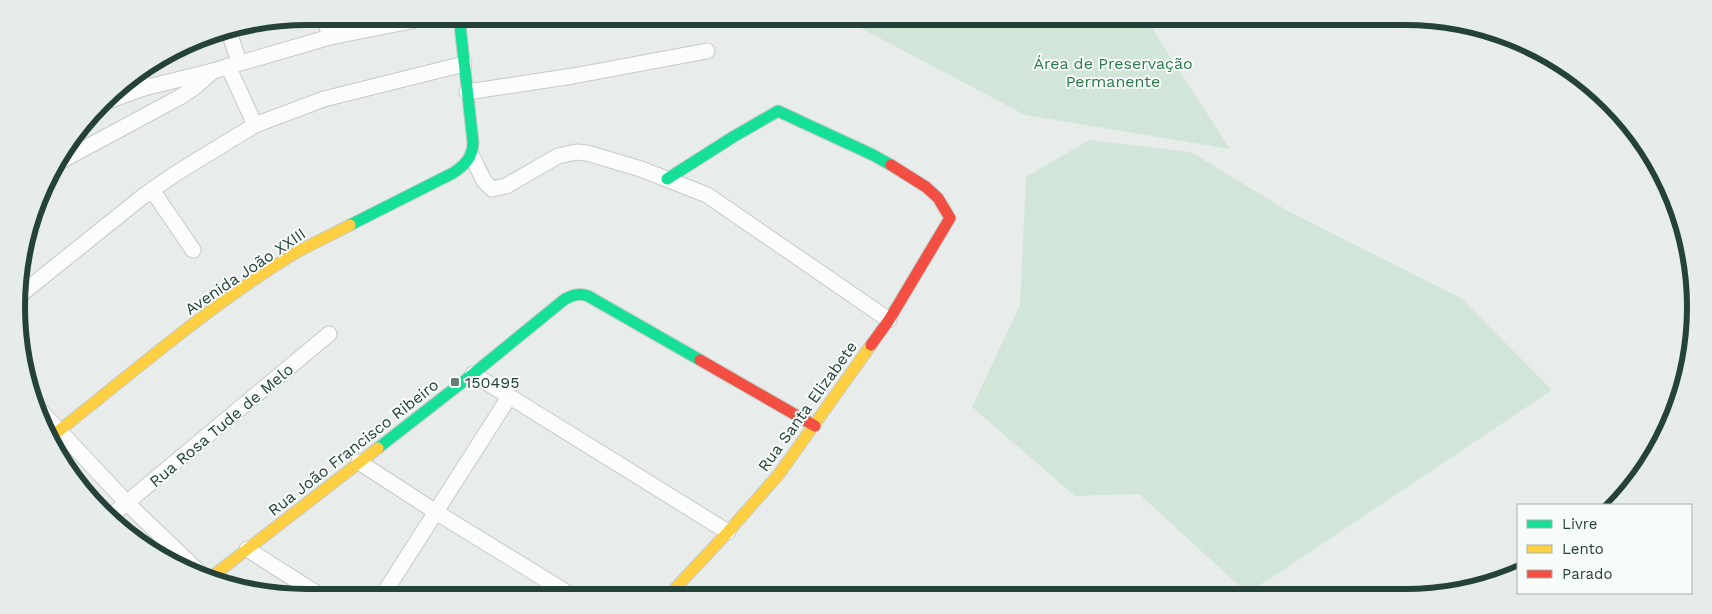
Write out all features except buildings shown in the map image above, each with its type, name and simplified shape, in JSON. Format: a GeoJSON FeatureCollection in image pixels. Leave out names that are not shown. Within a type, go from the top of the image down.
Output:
{"type":"FeatureCollection","features":[{"type":"Feature","properties":{"kind":"street"},"geometry":{"type":"LineString","coordinates":[[327,25],[330,37]]}},
{"type":"Feature","properties":{"kind":"street"},"geometry":{"type":"LineString","coordinates":[[128,89],[142,81],[213,71],[330,37],[391,25]]}},
{"type":"Feature","properties":{"kind":"street"},"geometry":{"type":"LineString","coordinates":[[460,25],[473,142],[472,156],[484,181],[492,189],[506,186],[558,156],[576,152],[587,153],[640,169],[706,195],[890,320]]}},
{"type":"Feature","properties":{"kind":"street"},"geometry":{"type":"LineString","coordinates":[[230,36],[234,64],[255,126]]}},
{"type":"Feature","properties":{"kind":"street"},"geometry":{"type":"LineString","coordinates":[[467,92],[573,76],[707,51]]}},
{"type":"Feature","properties":{"kind":"street"},"geometry":{"type":"LineString","coordinates":[[26,290],[152,190],[222,144],[255,126],[324,99],[464,64]]}},
{"type":"Feature","properties":{"kind":"street"},"geometry":{"type":"LineString","coordinates":[[69,157],[180,97],[213,71]]}},
{"type":"Feature","properties":{"kind":"street","name":"Rua Santa Elizabete"},"geometry":{"type":"LineString","coordinates":[[667,179],[778,111],[873,155],[926,186],[938,198],[950,218],[890,320],[779,474],[675,589]]}},
{"type":"Feature","properties":{"kind":"street","name":"Avenida João XXIII"},"geometry":{"type":"LineString","coordinates":[[55,434],[206,314],[252,281],[294,254],[453,173],[472,156]]}},
{"type":"Feature","properties":{"kind":"street"},"geometry":{"type":"LineString","coordinates":[[152,190],[193,250]]}},
{"type":"Feature","properties":{"kind":"street","name":"Rua João Francisco Ribeiro"},"geometry":{"type":"LineString","coordinates":[[215,574],[472,374],[565,298],[574,294],[581,293],[588,296],[814,426]]}},
{"type":"Feature","properties":{"kind":"street","name":"Rua Rosa Tude de Melo"},"geometry":{"type":"LineString","coordinates":[[115,513],[329,334]]}},
{"type":"Feature","properties":{"kind":"street"},"geometry":{"type":"LineString","coordinates":[[472,374],[728,532]]}},
{"type":"Feature","properties":{"kind":"street"},"geometry":{"type":"LineString","coordinates":[[387,589],[509,397]]}},
{"type":"Feature","properties":{"kind":"street"},"geometry":{"type":"LineString","coordinates":[[55,434],[191,564]]}},
{"type":"Feature","properties":{"kind":"street"},"geometry":{"type":"LineString","coordinates":[[359,462],[561,589]]}},
{"type":"Feature","properties":{"kind":"street"},"geometry":{"type":"LineString","coordinates":[[247,549],[310,589]]}},
{"type":"Feature","properties":{"kind":"green space","name":"Área de Preservação Permanente"},"geometry":{"type":"Polygon","coordinates":[[[855,25],[1150,25],[1230,149],[1025,115],[855,25]]]}},
{"type":"Feature","properties":{"kind":"green space"},"geometry":{"type":"Polygon","coordinates":[[[1089,140],[1191,152],[1288,211],[1461,298],[1552,390],[1270,579],[1252,589],[1243,589],[1139,494],[1075,496],[972,407],[1020,305],[1026,177],[1089,140]]]}},
{"type":"Feature","properties":{"kind":"traffic: fast"},"geometry":{"type":"LineString","coordinates":[[350,225],[453,173],[465,164],[470,156],[473,142],[460,25]]}},
{"type":"Feature","properties":{"kind":"traffic: fast"},"geometry":{"type":"LineString","coordinates":[[667,179],[778,111],[891,165]]}},
{"type":"Feature","properties":{"kind":"traffic: fast"},"geometry":{"type":"LineString","coordinates":[[378,448],[565,299],[573,296],[588,296],[700,360]]}},
{"type":"Feature","properties":{"kind":"traffic: slow"},"geometry":{"type":"LineString","coordinates":[[55,434],[169,343],[260,275],[306,247],[350,225]]}},
{"type":"Feature","properties":{"kind":"traffic: slow"},"geometry":{"type":"LineString","coordinates":[[675,589],[779,474],[871,345]]}},
{"type":"Feature","properties":{"kind":"traffic: slow"},"geometry":{"type":"LineString","coordinates":[[215,574],[378,448]]}},
{"type":"Feature","properties":{"kind":"traffic: jam"},"geometry":{"type":"LineString","coordinates":[[871,345],[889,320],[950,218],[938,198],[926,187],[891,165]]}},
{"type":"Feature","properties":{"kind":"traffic: jam"},"geometry":{"type":"LineString","coordinates":[[700,360],[815,426]]}},
{"type":"Feature","properties":{"kind":"place","name":"150495"},"geometry":{"type":"Point","coordinates":[455,382]}}]}
